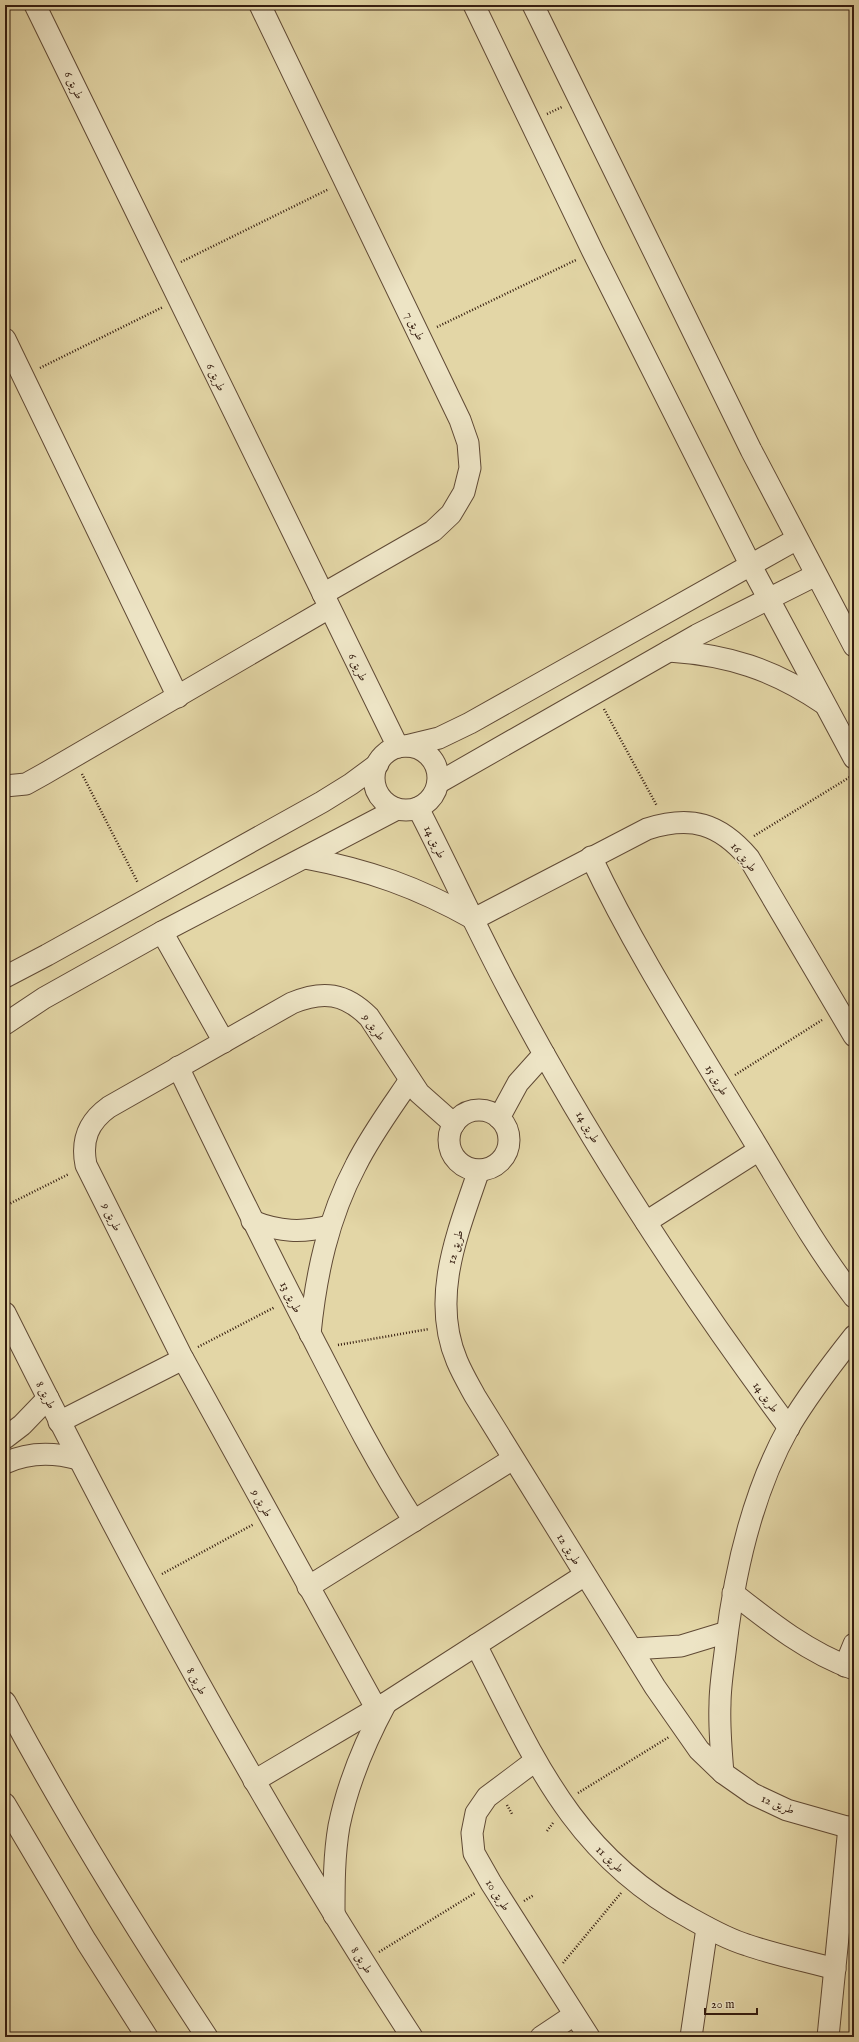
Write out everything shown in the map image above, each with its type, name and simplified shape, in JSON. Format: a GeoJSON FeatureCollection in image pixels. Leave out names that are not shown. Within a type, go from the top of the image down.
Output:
{"type":"FeatureCollection","features":[{"type":"Feature","properties":{"kind":"street","name":"طريق 6"},"geometry":{"type":"LineString","coordinates":[[35,5],[326,601],[402,747]]}},
{"type":"Feature","properties":{"kind":"street","name":"طريق 7"},"geometry":{"type":"LineString","coordinates":[[5,786],[26,784],[178,697],[433,531],[451,514],[464,492],[470,468],[468,443],[460,420],[260,5]]}},
{"type":"Feature","properties":{"kind":"street"},"geometry":{"type":"LineString","coordinates":[[474,5],[593,252],[750,564],[854,758]]}},
{"type":"Feature","properties":{"kind":"street"},"geometry":{"type":"LineString","coordinates":[[533,5],[751,450],[854,646]]}},
{"type":"Feature","properties":{"kind":"street"},"geometry":{"type":"LineString","coordinates":[[5,340],[178,697]]}},
{"type":"Feature","properties":{"kind":"street"},"geometry":{"type":"LineString","coordinates":[[5,977],[327,799],[378,764],[390,751],[439,738],[470,723],[750,564],[797,539]]}},
{"type":"Feature","properties":{"kind":"street"},"geometry":{"type":"LineString","coordinates":[[438,783],[669,651],[768,598],[816,575]]}},
{"type":"Feature","properties":{"kind":"street"},"geometry":{"type":"LineString","coordinates":[[669,651],[704,654],[752,665],[790,682],[826,704]]}},
{"type":"Feature","properties":{"kind":"street"},"geometry":{"type":"LineString","coordinates":[[378,764],[375,779],[379,794],[387,803],[397,809],[408,810],[418,808],[432,798],[438,783],[436,767],[428,754],[421,750],[402,747]]}},
{"type":"Feature","properties":{"kind":"street","name":"طريق 14"},"geometry":{"type":"LineString","coordinates":[[418,808],[509,990],[544,1054],[646,1222],[715,1326],[789,1428]]}},
{"type":"Feature","properties":{"kind":"street"},"geometry":{"type":"LineString","coordinates":[[5,1024],[44,998],[162,932],[397,809]]}},
{"type":"Feature","properties":{"kind":"street","name":"طريق 16"},"geometry":{"type":"LineString","coordinates":[[474,919],[647,829],[666,822],[683,821],[703,825],[722,833],[738,846],[757,872],[854,1036]]}},
{"type":"Feature","properties":{"kind":"street","name":"طريق 15"},"geometry":{"type":"LineString","coordinates":[[591,857],[636,947],[759,1150],[823,1252],[854,1297]]}},
{"type":"Feature","properties":{"kind":"street"},"geometry":{"type":"LineString","coordinates":[[305,858],[382,876],[442,901],[474,919]]}},
{"type":"Feature","properties":{"kind":"street"},"geometry":{"type":"LineString","coordinates":[[162,932],[224,1042]]}},
{"type":"Feature","properties":{"kind":"street","name":"طريق 9"},"geometry":{"type":"LineString","coordinates":[[381,1705],[308,1587],[182,1357],[86,1165],[83,1152],[84,1138],[98,1115],[178,1067],[305,998],[319,995],[333,996],[347,1000],[359,1007],[369,1017],[410,1080],[430,1104],[454,1124]]}},
{"type":"Feature","properties":{"kind":"street"},"geometry":{"type":"LineString","coordinates":[[500,1118],[518,1083],[544,1054]]}},
{"type":"Feature","properties":{"kind":"street","name":"طريق 13"},"geometry":{"type":"LineString","coordinates":[[178,1067],[252,1221],[314,1341],[379,1464],[414,1521]]}},
{"type":"Feature","properties":{"kind":"street"},"geometry":{"type":"LineString","coordinates":[[314,1341],[320,1262],[330,1226],[356,1164],[372,1135],[410,1080]]}},
{"type":"Feature","properties":{"kind":"street"},"geometry":{"type":"LineString","coordinates":[[481,1110],[491,1112],[500,1118],[507,1131],[508,1146],[504,1156],[498,1163],[489,1168],[479,1170],[466,1167],[455,1158],[449,1141],[454,1124],[461,1116],[470,1111],[481,1110]]}},
{"type":"Feature","properties":{"kind":"street"},"geometry":{"type":"LineString","coordinates":[[646,1222],[759,1150]]}},
{"type":"Feature","properties":{"kind":"street","name":"طريق 12"},"geometry":{"type":"LineString","coordinates":[[479,1170],[450,1258],[445,1292],[447,1326],[457,1361],[475,1396],[512,1459],[585,1575],[683,1728],[699,1750],[723,1773],[753,1794],[787,1810],[851,1828]]}},
{"type":"Feature","properties":{"kind":"street"},"geometry":{"type":"LineString","coordinates":[[252,1221],[267,1227],[298,1232],[330,1226]]}},
{"type":"Feature","properties":{"kind":"street","name":"طريق 8"},"geometry":{"type":"LineString","coordinates":[[5,1313],[59,1422],[144,1584],[254,1781],[363,1962],[412,2037]]}},
{"type":"Feature","properties":{"kind":"street"},"geometry":{"type":"LineString","coordinates":[[723,1773],[720,1702],[727,1632],[742,1550],[754,1508],[770,1467],[789,1428],[812,1391],[854,1336]]}},
{"type":"Feature","properties":{"kind":"street"},"geometry":{"type":"LineString","coordinates":[[59,1422],[182,1357]]}},
{"type":"Feature","properties":{"kind":"street"},"geometry":{"type":"LineString","coordinates":[[5,1438],[22,1425],[48,1398]]}},
{"type":"Feature","properties":{"kind":"street"},"geometry":{"type":"LineString","coordinates":[[5,1464],[28,1455],[40,1454],[66,1455],[78,1459]]}},
{"type":"Feature","properties":{"kind":"street"},"geometry":{"type":"LineString","coordinates":[[308,1587],[512,1459]]}},
{"type":"Feature","properties":{"kind":"street"},"geometry":{"type":"LineString","coordinates":[[254,1781],[381,1705],[585,1575]]}},
{"type":"Feature","properties":{"kind":"street"},"geometry":{"type":"LineString","coordinates":[[733,1594],[792,1638],[818,1653],[850,1668],[854,1644]]}},
{"type":"Feature","properties":{"kind":"street"},"geometry":{"type":"LineString","coordinates":[[632,1649],[681,1646],[727,1632]]}},
{"type":"Feature","properties":{"kind":"street","name":"طريق 11"},"geometry":{"type":"LineString","coordinates":[[476,1645],[535,1761],[561,1803],[592,1842],[632,1881],[668,1906],[706,1928],[747,1945],[835,1969]]}},
{"type":"Feature","properties":{"kind":"street"},"geometry":{"type":"LineString","coordinates":[[5,1702],[45,1774],[127,1913],[206,2037]]}},
{"type":"Feature","properties":{"kind":"street"},"geometry":{"type":"LineString","coordinates":[[334,1915],[334,1871],[339,1826],[350,1783],[381,1705]]}},
{"type":"Feature","properties":{"kind":"street","name":"طريق 10"},"geometry":{"type":"LineString","coordinates":[[535,1761],[487,1797],[476,1813],[472,1833],[474,1853],[491,1883],[589,2037]]}},
{"type":"Feature","properties":{"kind":"street"},"geometry":{"type":"LineString","coordinates":[[5,1804],[86,1941],[147,2037]]}},
{"type":"Feature","properties":{"kind":"street"},"geometry":{"type":"LineString","coordinates":[[828,2037],[851,1828]]}},
{"type":"Feature","properties":{"kind":"street"},"geometry":{"type":"LineString","coordinates":[[691,2037],[706,1928]]}},
{"type":"Feature","properties":{"kind":"street"},"geometry":{"type":"LineString","coordinates":[[541,2037],[574,2015]]}},
{"type":"Feature","properties":{"kind":"path"},"geometry":{"type":"LineString","coordinates":[[530,122],[578,99]]}},
{"type":"Feature","properties":{"kind":"path"},"geometry":{"type":"LineString","coordinates":[[164,270],[346,181]]}},
{"type":"Feature","properties":{"kind":"path"},"geometry":{"type":"LineString","coordinates":[[420,336],[593,252]]}},
{"type":"Feature","properties":{"kind":"path"},"geometry":{"type":"LineString","coordinates":[[23,376],[178,300]]}},
{"type":"Feature","properties":{"kind":"path"},"geometry":{"type":"LineString","coordinates":[[595,692],[666,822]]}},
{"type":"Feature","properties":{"kind":"path"},"geometry":{"type":"LineString","coordinates":[[74,757],[146,900]]}},
{"type":"Feature","properties":{"kind":"path"},"geometry":{"type":"LineString","coordinates":[[738,846],[854,774]]}},
{"type":"Feature","properties":{"kind":"path"},"geometry":{"type":"LineString","coordinates":[[720,1085],[838,1010]]}},
{"type":"Feature","properties":{"kind":"path"},"geometry":{"type":"LineString","coordinates":[[5,1206],[86,1165]]}},
{"type":"Feature","properties":{"kind":"path"},"geometry":{"type":"LineString","coordinates":[[182,1357],[292,1298]]}},
{"type":"Feature","properties":{"kind":"path"},"geometry":{"type":"LineString","coordinates":[[314,1341],[447,1326]]}},
{"type":"Feature","properties":{"kind":"path"},"geometry":{"type":"LineString","coordinates":[[144,1584],[269,1516]]}},
{"type":"Feature","properties":{"kind":"path"},"geometry":{"type":"LineString","coordinates":[[561,1803],[683,1728]]}},
{"type":"Feature","properties":{"kind":"path"},"geometry":{"type":"LineString","coordinates":[[551,1978],[632,1881]]}},
{"type":"Feature","properties":{"kind":"path"},"geometry":{"type":"LineString","coordinates":[[363,1962],[491,1883]]}}]}
